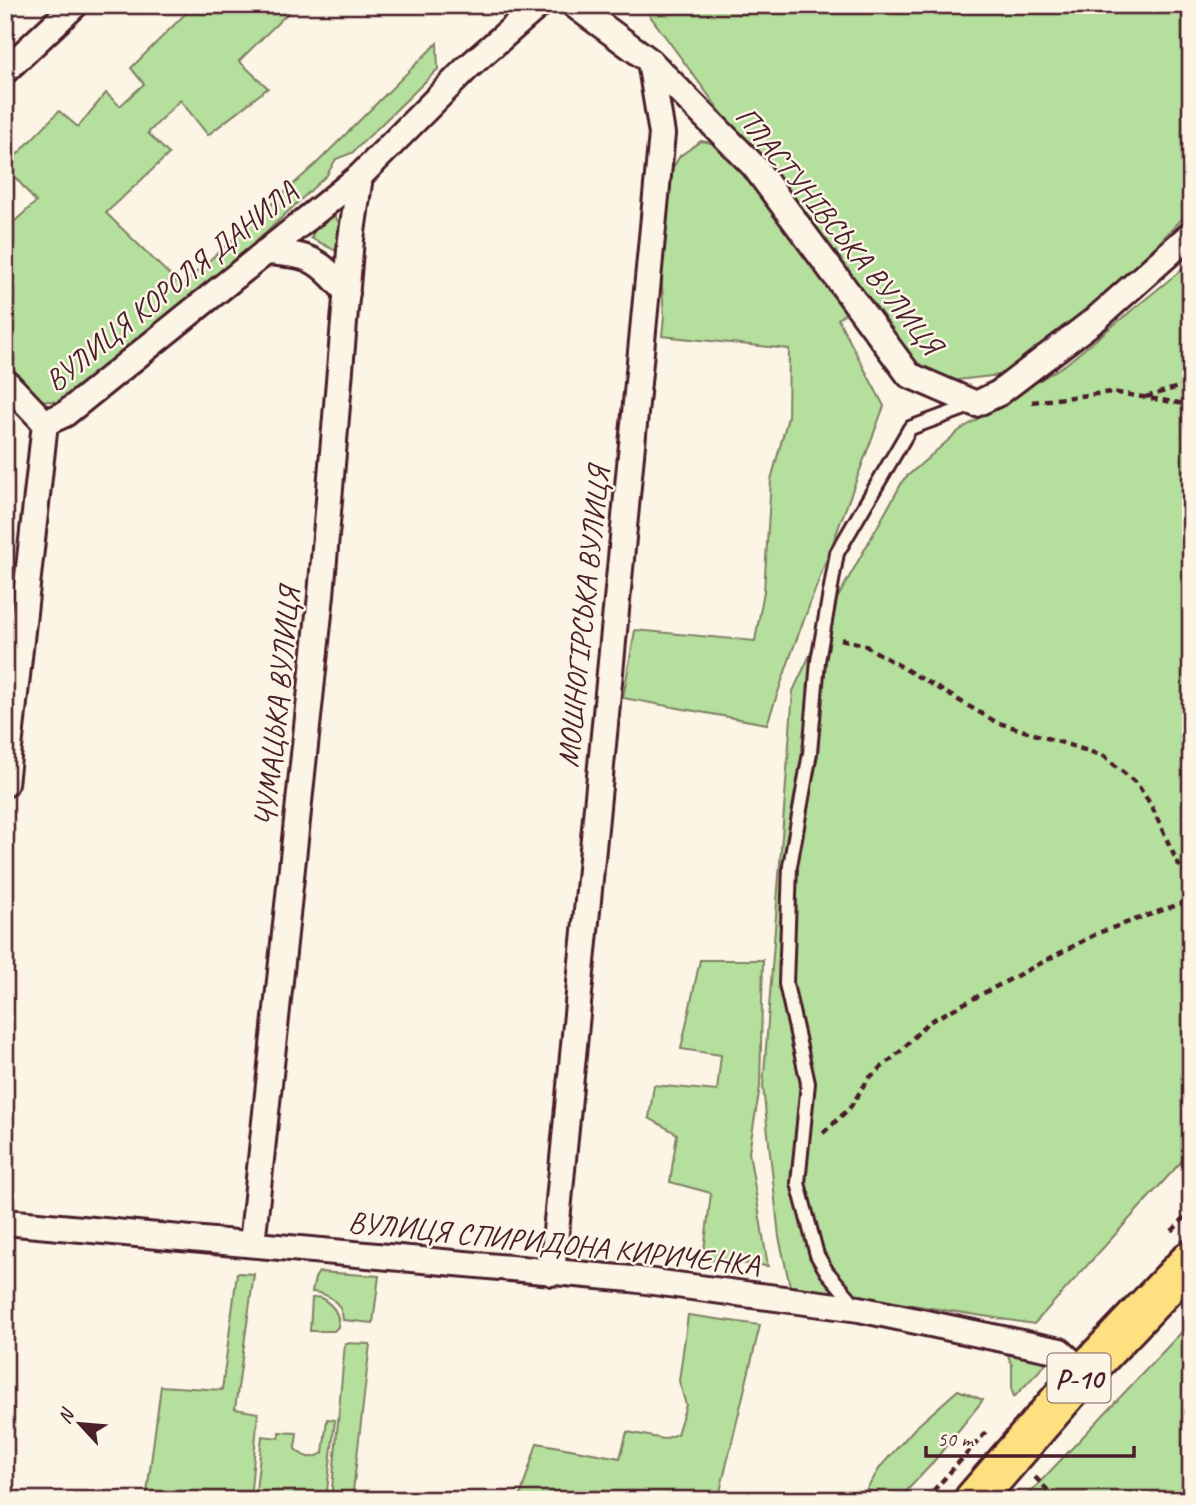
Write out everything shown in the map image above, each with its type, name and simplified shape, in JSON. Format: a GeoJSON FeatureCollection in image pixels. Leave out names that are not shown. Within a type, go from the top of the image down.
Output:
{"type":"FeatureCollection","features":[{"type":"Feature","properties":{"kind":"main road","name":"Р-10"},"geometry":{"type":"LineString","coordinates":[[974,1500],[1084,1373],[1191,1260]]}},
{"type":"Feature","properties":{"kind":"street"},"geometry":{"type":"LineString","coordinates":[[5,71],[75,5]]}},
{"type":"Feature","properties":{"kind":"street","name":"ВУЛИЦЯ КОРОЛЯ ДАНИЛА"},"geometry":{"type":"LineString","coordinates":[[5,784],[45,424],[65,414],[359,176],[467,68],[538,5]]}},
{"type":"Feature","properties":{"kind":"street"},"geometry":{"type":"LineString","coordinates":[[574,5],[650,61]]}},
{"type":"Feature","properties":{"kind":"street","name":"ПЛАСТУНІВСЬКА ВУЛИЦЯ"},"geometry":{"type":"LineString","coordinates":[[650,61],[754,166],[909,375],[976,404]]}},
{"type":"Feature","properties":{"kind":"street","name":"МОШНОГІРСЬКА ВУЛИЦЯ"},"geometry":{"type":"LineString","coordinates":[[552,1273],[662,134],[650,61]]}},
{"type":"Feature","properties":{"kind":"street","name":"ЧУМАЦЬКА ВУЛИЦЯ"},"geometry":{"type":"LineString","coordinates":[[252,1244],[321,595],[359,176]]}},
{"type":"Feature","properties":{"kind":"street"},"geometry":{"type":"LineString","coordinates":[[976,404],[999,393],[1096,319],[1191,234]]}},
{"type":"Feature","properties":{"kind":"street"},"geometry":{"type":"LineString","coordinates":[[265,252],[307,256],[329,270],[347,293]]}},
{"type":"Feature","properties":{"kind":"street"},"geometry":{"type":"LineString","coordinates":[[5,381],[45,424]]}},
{"type":"Feature","properties":{"kind":"street","name":"ВУЛИЦЯ СПИРИДОНА КИРИЧЕНКА"},"geometry":{"type":"LineString","coordinates":[[5,1222],[631,1279],[859,1309],[1060,1351],[1084,1373]]}},
{"type":"Feature","properties":{"kind":"lane"},"geometry":{"type":"LineString","coordinates":[[859,1309],[827,1272],[817,1255],[798,1183],[808,1083],[786,984],[790,866],[810,753],[818,661],[837,553],[909,428],[976,404]]}},
{"type":"Feature","properties":{"kind":"path"},"geometry":{"type":"LineString","coordinates":[[1145,398],[1191,383]]}},
{"type":"Feature","properties":{"kind":"path"},"geometry":{"type":"LineString","coordinates":[[976,404],[994,406],[1112,392],[1191,405]]}},
{"type":"Feature","properties":{"kind":"path"},"geometry":{"type":"LineString","coordinates":[[823,634],[864,645],[996,722],[1104,757],[1137,784],[1151,805],[1178,864],[1191,877]]}},
{"type":"Feature","properties":{"kind":"path"},"geometry":{"type":"LineString","coordinates":[[801,1151],[849,1109],[869,1078],[902,1050],[927,1023],[1098,933],[1191,900]]}},
{"type":"Feature","properties":{"kind":"green space"},"geometry":{"type":"Polygon","coordinates":[[[194,5],[296,5],[239,61],[268,88],[208,135],[180,100],[148,133],[169,154],[106,213],[181,286],[317,163],[437,43],[438,69],[352,153],[336,159],[327,175],[258,240],[64,403],[40,400],[5,366],[5,230],[36,202],[6,166],[59,111],[78,127],[106,93],[120,106],[144,84],[131,68],[194,5]]]}},
{"type":"Feature","properties":{"kind":"green space"},"geometry":{"type":"Polygon","coordinates":[[[642,5],[1191,5],[1191,210],[1090,312],[1009,374],[940,382],[917,364],[751,153],[642,5]]]}},
{"type":"Feature","properties":{"kind":"green space"},"geometry":{"type":"Polygon","coordinates":[[[701,141],[717,144],[734,153],[850,309],[838,319],[884,406],[767,724],[623,698],[635,630],[755,641],[764,591],[771,480],[788,417],[789,349],[662,336],[664,316],[660,254],[668,175],[680,156],[701,141]]]}},
{"type":"Feature","properties":{"kind":"green space"},"geometry":{"type":"Polygon","coordinates":[[[335,216],[341,226],[342,254],[311,238],[315,230],[335,216]]]}},
{"type":"Feature","properties":{"kind":"green space"},"geometry":{"type":"Polygon","coordinates":[[[1191,262],[1191,1151],[1034,1324],[790,1286],[779,1237],[763,1087],[793,691],[833,606],[904,479],[960,430],[1066,364],[1191,262]]]}},
{"type":"Feature","properties":{"kind":"green space"},"geometry":{"type":"Polygon","coordinates":[[[700,960],[763,960],[760,1087],[749,1152],[768,1266],[703,1259],[711,1193],[670,1182],[677,1134],[649,1118],[654,1085],[717,1091],[721,1055],[681,1049],[700,960]]]}},
{"type":"Feature","properties":{"kind":"green space"},"geometry":{"type":"Polygon","coordinates":[[[319,1272],[379,1276],[373,1323],[343,1320],[334,1300],[324,1294],[312,1292],[319,1272]]]}},
{"type":"Feature","properties":{"kind":"green space"},"geometry":{"type":"Polygon","coordinates":[[[237,1273],[254,1274],[235,1409],[258,1413],[250,1500],[146,1500],[161,1386],[222,1390],[237,1273]]]}},
{"type":"Feature","properties":{"kind":"green space"},"geometry":{"type":"Polygon","coordinates":[[[319,1297],[331,1305],[336,1313],[338,1327],[334,1331],[310,1331],[312,1298],[319,1297]]]}},
{"type":"Feature","properties":{"kind":"green space"},"geometry":{"type":"Polygon","coordinates":[[[688,1315],[760,1325],[718,1500],[519,1500],[537,1443],[620,1458],[627,1432],[664,1439],[677,1434],[686,1405],[679,1381],[688,1315]]]}},
{"type":"Feature","properties":{"kind":"green space"},"geometry":{"type":"Polygon","coordinates":[[[1191,1322],[1191,1500],[1023,1500],[1191,1322]]]}},
{"type":"Feature","properties":{"kind":"green space"},"geometry":{"type":"Polygon","coordinates":[[[345,1343],[370,1344],[352,1500],[331,1500],[345,1343]]]}},
{"type":"Feature","properties":{"kind":"green space"},"geometry":{"type":"Polygon","coordinates":[[[1005,1347],[1049,1357],[1044,1366],[1014,1397],[1012,1366],[1005,1347]]]}},
{"type":"Feature","properties":{"kind":"green space"},"geometry":{"type":"Polygon","coordinates":[[[958,1390],[983,1400],[930,1466],[898,1500],[860,1500],[881,1466],[914,1429],[958,1390]]]}},
{"type":"Feature","properties":{"kind":"green space"},"geometry":{"type":"Polygon","coordinates":[[[327,1419],[335,1420],[326,1500],[255,1500],[262,1436],[279,1438],[279,1432],[297,1433],[295,1449],[305,1456],[315,1457],[323,1453],[327,1419]]]}}]}
